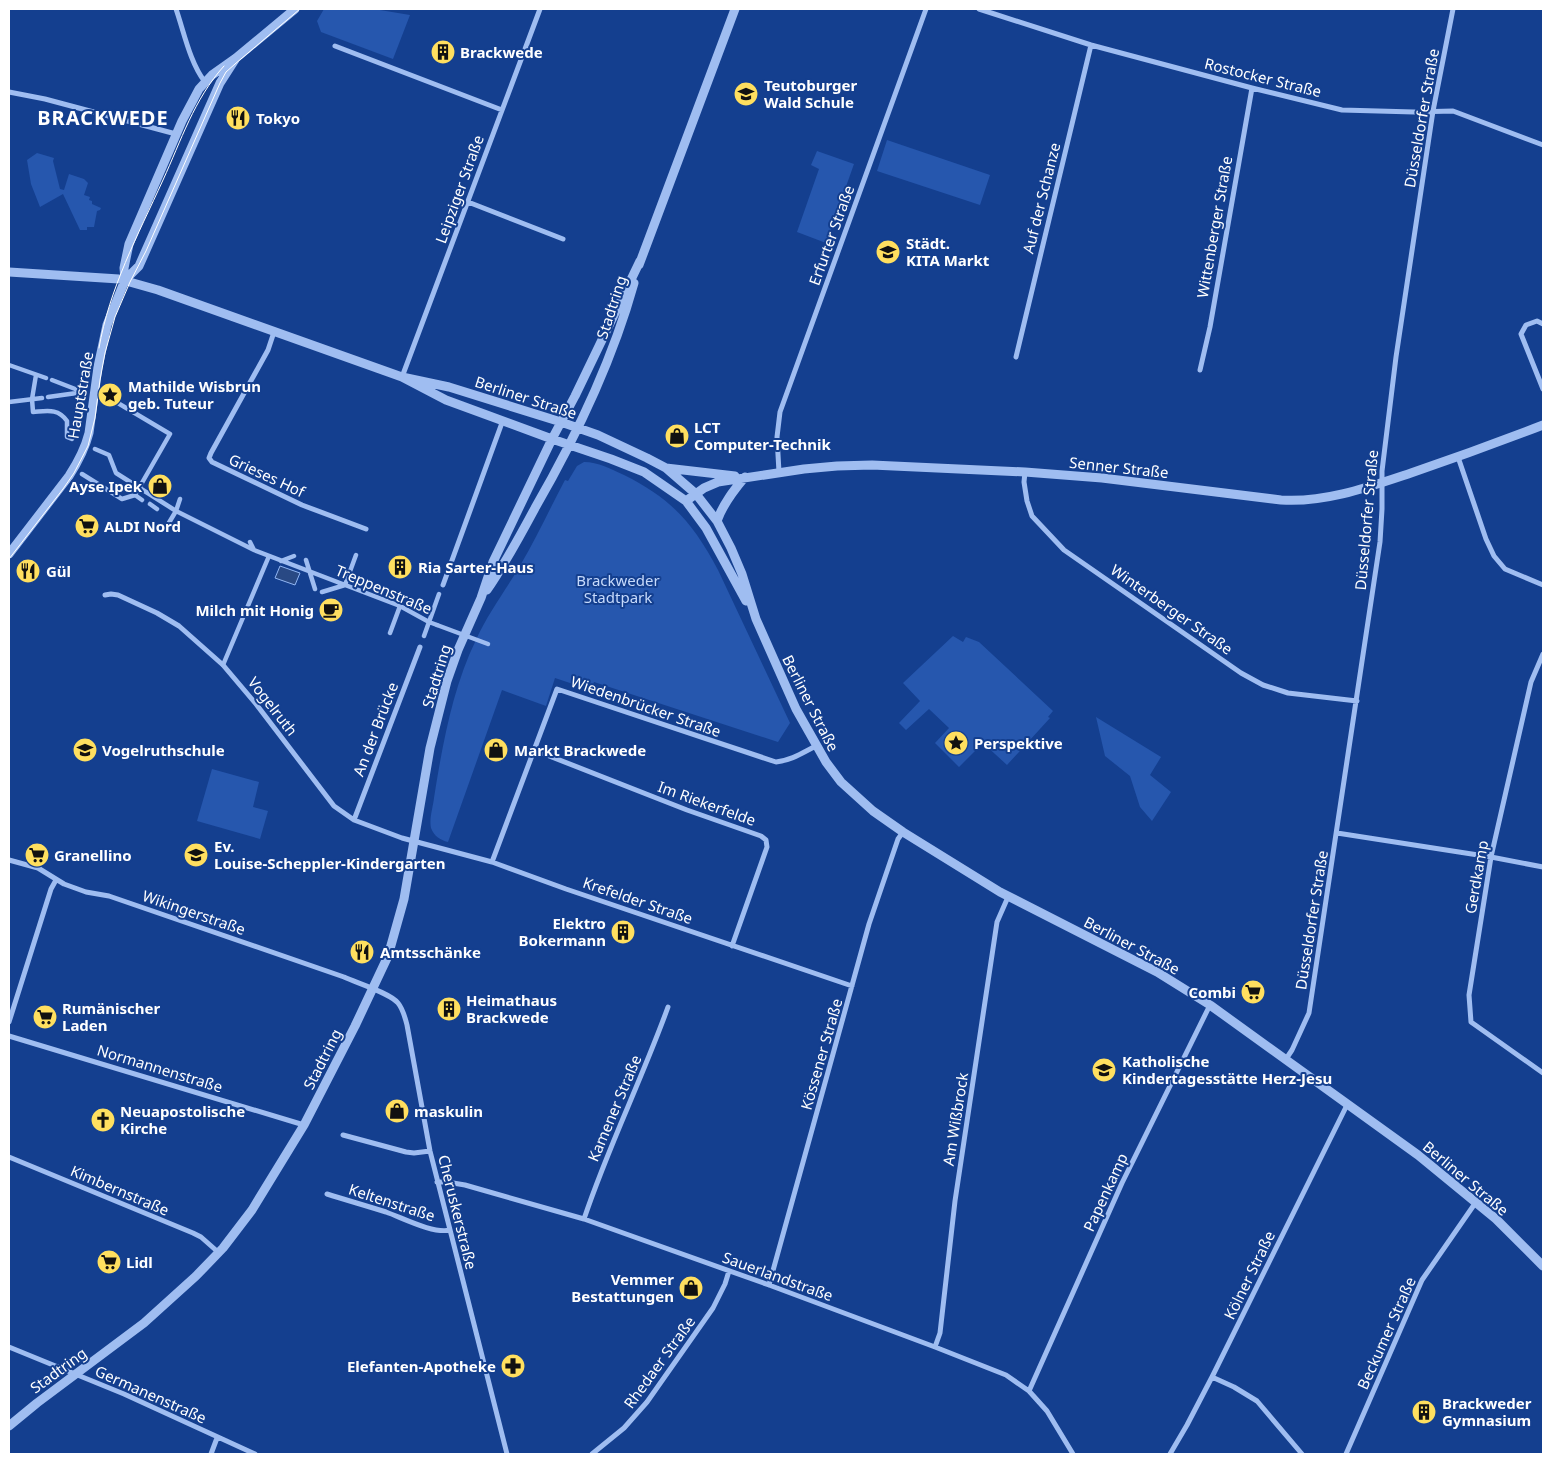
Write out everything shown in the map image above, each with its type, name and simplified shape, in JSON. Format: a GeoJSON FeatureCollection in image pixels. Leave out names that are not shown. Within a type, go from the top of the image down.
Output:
{"type":"FeatureCollection","features":[{"type":"Feature","properties":{"kind":"street"},"geometry":{"type":"LineString","coordinates":[[176,9],[198,70],[206,82]]}},
{"type":"Feature","properties":{"kind":"street","name":"Hauptstraße"},"geometry":{"type":"LineString","coordinates":[[125,280],[124,268],[129,244],[176,134],[195,96],[212,75],[236,58],[295,9]]}},
{"type":"Feature","properties":{"kind":"street","name":"Leipziger Straße"},"geometry":{"type":"LineString","coordinates":[[402,377],[540,9]]}},
{"type":"Feature","properties":{"kind":"street","name":"Stadtring"},"geometry":{"type":"LineString","coordinates":[[481,598],[500,572],[552,479],[590,402],[624,319],[640,261],[735,9]]}},
{"type":"Feature","properties":{"kind":"street","name":"Erfurter Straße"},"geometry":{"type":"LineString","coordinates":[[779,472],[777,437],[780,412],[926,9]]}},
{"type":"Feature","properties":{"kind":"street","name":"Rostocker Straße"},"geometry":{"type":"LineString","coordinates":[[979,9],[1091,45],[1342,110],[1453,111],[1543,145]]}},
{"type":"Feature","properties":{"kind":"street","name":"Düsseldorfer Straße"},"geometry":{"type":"LineString","coordinates":[[1286,1059],[1310,1013],[1380,542],[1382,482],[1396,357],[1433,111],[1453,9]]}},
{"type":"Feature","properties":{"kind":"street","name":"Auf der Schanze"},"geometry":{"type":"LineString","coordinates":[[1016,357],[1091,45]]}},
{"type":"Feature","properties":{"kind":"street"},"geometry":{"type":"LineString","coordinates":[[335,46],[502,110]]}},
{"type":"Feature","properties":{"kind":"street","name":"Hauptstraße"},"geometry":{"type":"LineString","coordinates":[[9,554],[78,463],[86,445],[98,367],[110,316],[125,280],[139,266],[220,83],[236,58]]}},
{"type":"Feature","properties":{"kind":"street","name":"Wittenberger Straße"},"geometry":{"type":"LineString","coordinates":[[1200,370],[1210,326],[1252,88]]}},
{"type":"Feature","properties":{"kind":"street"},"geometry":{"type":"LineString","coordinates":[[9,92],[45,99],[176,134]]}},
{"type":"Feature","properties":{"kind":"street"},"geometry":{"type":"LineString","coordinates":[[468,202],[563,239]]}},
{"type":"Feature","properties":{"kind":"street","name":"Stadtring"},"geometry":{"type":"LineString","coordinates":[[9,1426],[116,1345],[167,1304],[196,1276],[252,1210],[304,1125],[388,956],[404,899],[430,748],[447,681],[465,632],[481,598],[493,562],[640,261]]}},
{"type":"Feature","properties":{"kind":"street","name":"Berliner Straße"},"geometry":{"type":"LineString","coordinates":[[9,272],[89,276],[125,280],[158,290],[402,377],[446,400],[644,472],[686,501],[706,528],[756,619],[796,709],[816,746],[841,782],[873,811],[903,832],[1008,897],[1157,972],[1210,1005],[1418,1155],[1476,1202],[1515,1237],[1543,1266]]}},
{"type":"Feature","properties":{"kind":"street"},"geometry":{"type":"LineString","coordinates":[[1543,324],[1537,321],[1526,324],[1521,334],[1543,389]]}},
{"type":"Feature","properties":{"kind":"street","name":"Grieses Hof"},"geometry":{"type":"LineString","coordinates":[[274,332],[268,350],[209,458],[212,462],[294,502],[366,529]]}},
{"type":"Feature","properties":{"kind":"street"},"geometry":{"type":"LineString","coordinates":[[9,365],[46,378]]}},
{"type":"Feature","properties":{"kind":"street"},"geometry":{"type":"LineString","coordinates":[[36,375],[32,399],[33,412],[56,411],[64,416],[67,421],[67,438],[72,439]]}},
{"type":"Feature","properties":{"kind":"street","name":"Berliner Straße"},"geometry":{"type":"LineString","coordinates":[[402,377],[449,386],[561,422],[598,435],[666,468],[696,494],[717,521],[742,574],[756,619]]}},
{"type":"Feature","properties":{"kind":"street"},"geometry":{"type":"LineString","coordinates":[[48,397],[84,392],[52,380]]}},
{"type":"Feature","properties":{"kind":"street"},"geometry":{"type":"LineString","coordinates":[[82,474],[122,499],[134,495],[170,434],[106,396]]}},
{"type":"Feature","properties":{"kind":"street"},"geometry":{"type":"LineString","coordinates":[[9,402],[42,398]]}},
{"type":"Feature","properties":{"kind":"street"},"geometry":{"type":"LineString","coordinates":[[443,585],[503,420]]}},
{"type":"Feature","properties":{"kind":"street","name":"Senner Straße"},"geometry":{"type":"LineString","coordinates":[[686,501],[704,488],[718,482],[779,472],[837,466],[872,465],[1025,472],[1102,478],[1295,501],[1331,496],[1382,482],[1458,457],[1543,425]]}},
{"type":"Feature","properties":{"kind":"street","name":"Treppenstraße"},"geometry":{"type":"LineString","coordinates":[[95,449],[109,454],[116,473],[176,511],[254,550],[400,606],[429,622],[488,644]]}},
{"type":"Feature","properties":{"kind":"street"},"geometry":{"type":"LineString","coordinates":[[1458,457],[1486,539],[1494,556],[1506,569],[1543,585]]}},
{"type":"Feature","properties":{"kind":"street"},"geometry":{"type":"LineString","coordinates":[[666,468],[746,478]]}},
{"type":"Feature","properties":{"kind":"street","name":"Winterberger Straße"},"geometry":{"type":"LineString","coordinates":[[1025,472],[1024,482],[1027,501],[1032,516],[1064,550],[1241,673],[1262,685],[1288,692],[1357,701]]}},
{"type":"Feature","properties":{"kind":"street"},"geometry":{"type":"LineString","coordinates":[[717,521],[732,492],[746,478]]}},
{"type":"Feature","properties":{"kind":"street"},"geometry":{"type":"LineString","coordinates":[[134,495],[142,500]]}},
{"type":"Feature","properties":{"kind":"street"},"geometry":{"type":"LineString","coordinates":[[167,526],[176,511],[180,499]]}},
{"type":"Feature","properties":{"kind":"street"},"geometry":{"type":"LineString","coordinates":[[150,504],[157,509]]}},
{"type":"Feature","properties":{"kind":"street"},"geometry":{"type":"LineString","coordinates":[[166,514],[172,518]]}},
{"type":"Feature","properties":{"kind":"street"},"geometry":{"type":"LineString","coordinates":[[232,539],[241,537]]}},
{"type":"Feature","properties":{"kind":"street"},"geometry":{"type":"LineString","coordinates":[[250,542],[254,550]]}},
{"type":"Feature","properties":{"kind":"street"},"geometry":{"type":"LineString","coordinates":[[223,665],[269,556]]}},
{"type":"Feature","properties":{"kind":"street"},"geometry":{"type":"LineString","coordinates":[[281,561],[294,556]]}},
{"type":"Feature","properties":{"kind":"street"},"geometry":{"type":"LineString","coordinates":[[322,592],[345,585],[356,556]]}},
{"type":"Feature","properties":{"kind":"street"},"geometry":{"type":"LineString","coordinates":[[306,560],[315,589]]}},
{"type":"Feature","properties":{"kind":"street"},"geometry":{"type":"LineString","coordinates":[[424,636],[440,594]]}},
{"type":"Feature","properties":{"kind":"street","name":"Vogelruth"},"geometry":{"type":"LineString","coordinates":[[105,595],[118,596],[167,619],[198,641],[223,665],[256,704],[334,806],[354,820],[414,842]]}},
{"type":"Feature","properties":{"kind":"street"},"geometry":{"type":"LineString","coordinates":[[390,633],[400,606]]}},
{"type":"Feature","properties":{"kind":"street","name":"An der Brücke"},"geometry":{"type":"LineString","coordinates":[[354,820],[420,647]]}},
{"type":"Feature","properties":{"kind":"street","name":"Gerdkamp"},"geometry":{"type":"LineString","coordinates":[[1543,654],[1531,682],[1491,857],[1469,995],[1471,1022],[1543,1073]]}},
{"type":"Feature","properties":{"kind":"street","name":"Wiedenbrücker Straße"},"geometry":{"type":"LineString","coordinates":[[492,862],[557,689],[776,762],[797,757],[816,746]]}},
{"type":"Feature","properties":{"kind":"street","name":"Im Riekerfelde"},"geometry":{"type":"LineString","coordinates":[[534,750],[687,810],[761,836],[766,840],[767,847],[732,946]]}},
{"type":"Feature","properties":{"kind":"street","name":"Kössener Straße"},"geometry":{"type":"LineString","coordinates":[[769,1285],[869,924],[898,839],[903,832]]}},
{"type":"Feature","properties":{"kind":"street"},"geometry":{"type":"LineString","coordinates":[[1337,834],[1491,857],[1543,867]]}},
{"type":"Feature","properties":{"kind":"street","name":"Krefelder Straße"},"geometry":{"type":"LineString","coordinates":[[414,842],[454,850],[492,862],[852,986]]}},
{"type":"Feature","properties":{"kind":"street","name":"Wikingerstraße"},"geometry":{"type":"LineString","coordinates":[[9,860],[38,868],[64,884],[118,899],[344,977],[373,989]]}},
{"type":"Feature","properties":{"kind":"street"},"geometry":{"type":"LineString","coordinates":[[9,1022],[51,889],[56,880]]}},
{"type":"Feature","properties":{"kind":"street","name":"Am Wißbrock"},"geometry":{"type":"LineString","coordinates":[[935,1347],[940,1333],[955,1201],[998,922],[1008,897]]}},
{"type":"Feature","properties":{"kind":"street","name":"Cheruskerstraße"},"geometry":{"type":"LineString","coordinates":[[373,989],[396,1001],[404,1014],[407,1024],[437,1182],[507,1454]]}},
{"type":"Feature","properties":{"kind":"street","name":"Papenkamp"},"geometry":{"type":"LineString","coordinates":[[1029,1391],[1122,1183],[1210,1005]]}},
{"type":"Feature","properties":{"kind":"street","name":"Kamener Straße"},"geometry":{"type":"LineString","coordinates":[[584,1219],[594,1189],[654,1047],[668,1007]]}},
{"type":"Feature","properties":{"kind":"street","name":"Normannenstraße"},"geometry":{"type":"LineString","coordinates":[[9,1036],[304,1125]]}},
{"type":"Feature","properties":{"kind":"street","name":"Kölner Straße"},"geometry":{"type":"LineString","coordinates":[[1170,1454],[1212,1377],[1347,1105]]}},
{"type":"Feature","properties":{"kind":"street"},"geometry":{"type":"LineString","coordinates":[[343,1135],[414,1154],[430,1151]]}},
{"type":"Feature","properties":{"kind":"street","name":"Kimbernstraße"},"geometry":{"type":"LineString","coordinates":[[9,1157],[193,1233],[201,1237],[218,1252]]}},
{"type":"Feature","properties":{"kind":"street","name":"Sauerlandstraße"},"geometry":{"type":"LineString","coordinates":[[437,1182],[465,1185],[584,1219],[769,1285],[1006,1375],[1029,1391],[1047,1411],[1073,1454]]}},
{"type":"Feature","properties":{"kind":"street","name":"Keltenstraße"},"geometry":{"type":"LineString","coordinates":[[327,1194],[435,1230],[450,1230]]}},
{"type":"Feature","properties":{"kind":"street","name":"Beckumer Straße"},"geometry":{"type":"LineString","coordinates":[[1346,1454],[1422,1280],[1476,1202]]}},
{"type":"Feature","properties":{"kind":"street","name":"Rhedaer Straße"},"geometry":{"type":"LineString","coordinates":[[592,1454],[624,1428],[647,1402],[713,1308],[729,1271]]}},
{"type":"Feature","properties":{"kind":"street","name":"Germanenstraße"},"geometry":{"type":"LineString","coordinates":[[9,1347],[124,1394],[255,1454]]}},
{"type":"Feature","properties":{"kind":"street"},"geometry":{"type":"LineString","coordinates":[[1212,1377],[1234,1387],[1257,1401],[1302,1454]]}},
{"type":"Feature","properties":{"kind":"street"},"geometry":{"type":"LineString","coordinates":[[210,1454],[217,1438]]}},
{"type":"Feature","properties":{"kind":"green space"},"geometry":{"type":"Polygon","coordinates":[[[324,9],[374,9],[410,15],[393,59],[321,32],[317,21],[324,9]]]}},
{"type":"Feature","properties":{"kind":"green space"},"geometry":{"type":"Polygon","coordinates":[[[887,140],[990,175],[980,205],[877,171],[887,140]]]}},
{"type":"Feature","properties":{"kind":"green space"},"geometry":{"type":"Polygon","coordinates":[[[817,151],[854,164],[826,243],[797,232],[819,169],[811,165],[817,151]]]}},
{"type":"Feature","properties":{"kind":"green space"},"geometry":{"type":"Polygon","coordinates":[[[37,153],[54,158],[53,161],[60,189],[64,190],[69,174],[84,179],[88,183],[84,195],[90,197],[89,200],[92,201],[92,204],[101,208],[97,211],[94,227],[80,230],[63,194],[40,207],[31,184],[27,160],[37,153]]]}},
{"type":"Feature","properties":{"kind":"green space","name":"Brackweder Stadtpark"},"geometry":{"type":"Polygon","coordinates":[[[584,462],[604,466],[641,484],[668,503],[690,526],[709,553],[718,570],[790,723],[778,742],[594,682],[591,690],[555,678],[546,706],[502,690],[448,842],[445,841],[432,831],[431,817],[445,738],[461,677],[481,630],[527,554],[565,480],[568,481],[577,466],[584,462]]]}},
{"type":"Feature","properties":{"kind":"green space"},"geometry":{"type":"Polygon","coordinates":[[[953,636],[963,642],[966,637],[979,642],[1053,711],[1048,717],[1050,718],[1007,765],[983,743],[959,767],[935,743],[949,728],[929,709],[906,730],[899,723],[920,701],[903,683],[953,636]]]}},
{"type":"Feature","properties":{"kind":"green space"},"geometry":{"type":"Polygon","coordinates":[[[1096,717],[1161,757],[1150,775],[1171,792],[1152,821],[1140,807],[1130,776],[1105,756],[1096,717]]]}},
{"type":"Feature","properties":{"kind":"green space"},"geometry":{"type":"Polygon","coordinates":[[[212,769],[259,782],[253,807],[268,811],[260,839],[197,821],[212,769]]]}},
{"type":"Feature","properties":{"kind":"shaded area"},"geometry":{"type":"Polygon","coordinates":[[[280,566],[300,573],[295,585],[275,578],[280,566]]]}},
{"type":"Feature","properties":{"kind":"tram line"},"geometry":{"type":"LineString","coordinates":[[9,559],[63,489],[88,446],[95,418],[105,353],[115,317],[220,83],[226,72],[300,9]]}},
{"type":"Feature","properties":{"kind":"tram line"},"geometry":{"type":"LineString","coordinates":[[99,348],[117,283],[134,242],[196,106],[224,66]]}},
{"type":"Feature","properties":{"kind":"place","name":"Brackwede"},"geometry":{"type":"Point","coordinates":[443,52]}},
{"type":"Feature","properties":{"kind":"place","name":"Teutoburger Wald Schule"},"geometry":{"type":"Point","coordinates":[746,94]}},
{"type":"Feature","properties":{"kind":"place","name":"Tokyo"},"geometry":{"type":"Point","coordinates":[238,118]}},
{"type":"Feature","properties":{"kind":"place","name":"Städt. KITA Markt"},"geometry":{"type":"Point","coordinates":[888,252]}},
{"type":"Feature","properties":{"kind":"place","name":"Mathilde Wisbrun geb. Tuteur"},"geometry":{"type":"Point","coordinates":[110,395]}},
{"type":"Feature","properties":{"kind":"place","name":"LCT Computer-Technik"},"geometry":{"type":"Point","coordinates":[677,436]}},
{"type":"Feature","properties":{"kind":"place","name":"Ayse Ipek"},"geometry":{"type":"Point","coordinates":[160,486]}},
{"type":"Feature","properties":{"kind":"place","name":"ALDI Nord"},"geometry":{"type":"Point","coordinates":[87,526]}},
{"type":"Feature","properties":{"kind":"place","name":"Ria Sarter-Haus"},"geometry":{"type":"Point","coordinates":[400,567]}},
{"type":"Feature","properties":{"kind":"place","name":"Gül"},"geometry":{"type":"Point","coordinates":[28,571]}},
{"type":"Feature","properties":{"kind":"place","name":"Milch mit Honig"},"geometry":{"type":"Point","coordinates":[331,610]}},
{"type":"Feature","properties":{"kind":"place","name":"Perspektive"},"geometry":{"type":"Point","coordinates":[956,743]}},
{"type":"Feature","properties":{"kind":"place","name":"Vogelruthschule"},"geometry":{"type":"Point","coordinates":[85,750]}},
{"type":"Feature","properties":{"kind":"place","name":"Markt Brackwede"},"geometry":{"type":"Point","coordinates":[496,750]}},
{"type":"Feature","properties":{"kind":"place","name":"Granellino"},"geometry":{"type":"Point","coordinates":[37,855]}},
{"type":"Feature","properties":{"kind":"place","name":"Ev. Louise-Scheppler-Kindergarten"},"geometry":{"type":"Point","coordinates":[196,855]}},
{"type":"Feature","properties":{"kind":"place","name":"Elektro Bokermann"},"geometry":{"type":"Point","coordinates":[623,932]}},
{"type":"Feature","properties":{"kind":"place","name":"Amtsschänke"},"geometry":{"type":"Point","coordinates":[362,952]}},
{"type":"Feature","properties":{"kind":"place","name":"Combi"},"geometry":{"type":"Point","coordinates":[1253,992]}},
{"type":"Feature","properties":{"kind":"place","name":"Heimathaus Brackwede"},"geometry":{"type":"Point","coordinates":[449,1009]}},
{"type":"Feature","properties":{"kind":"place","name":"Rumänischer Laden"},"geometry":{"type":"Point","coordinates":[45,1017]}},
{"type":"Feature","properties":{"kind":"place","name":"Katholische Kindertagesstätte Herz-Jesu"},"geometry":{"type":"Point","coordinates":[1104,1070]}},
{"type":"Feature","properties":{"kind":"place","name":"maskulin"},"geometry":{"type":"Point","coordinates":[397,1111]}},
{"type":"Feature","properties":{"kind":"place","name":"Neuapostolische Kirche"},"geometry":{"type":"Point","coordinates":[103,1120]}},
{"type":"Feature","properties":{"kind":"place","name":"Lidl"},"geometry":{"type":"Point","coordinates":[109,1262]}},
{"type":"Feature","properties":{"kind":"place","name":"Vemmer Bestattungen"},"geometry":{"type":"Point","coordinates":[691,1288]}},
{"type":"Feature","properties":{"kind":"place","name":"Elefanten-Apotheke"},"geometry":{"type":"Point","coordinates":[513,1366]}},
{"type":"Feature","properties":{"kind":"place","name":"Brackweder Gymnasium"},"geometry":{"type":"Point","coordinates":[1424,1412]}},
{"type":"Feature","properties":{"kind":"district","name":"BRACKWEDE"},"geometry":{"type":"Point","coordinates":[103,117]}}]}
